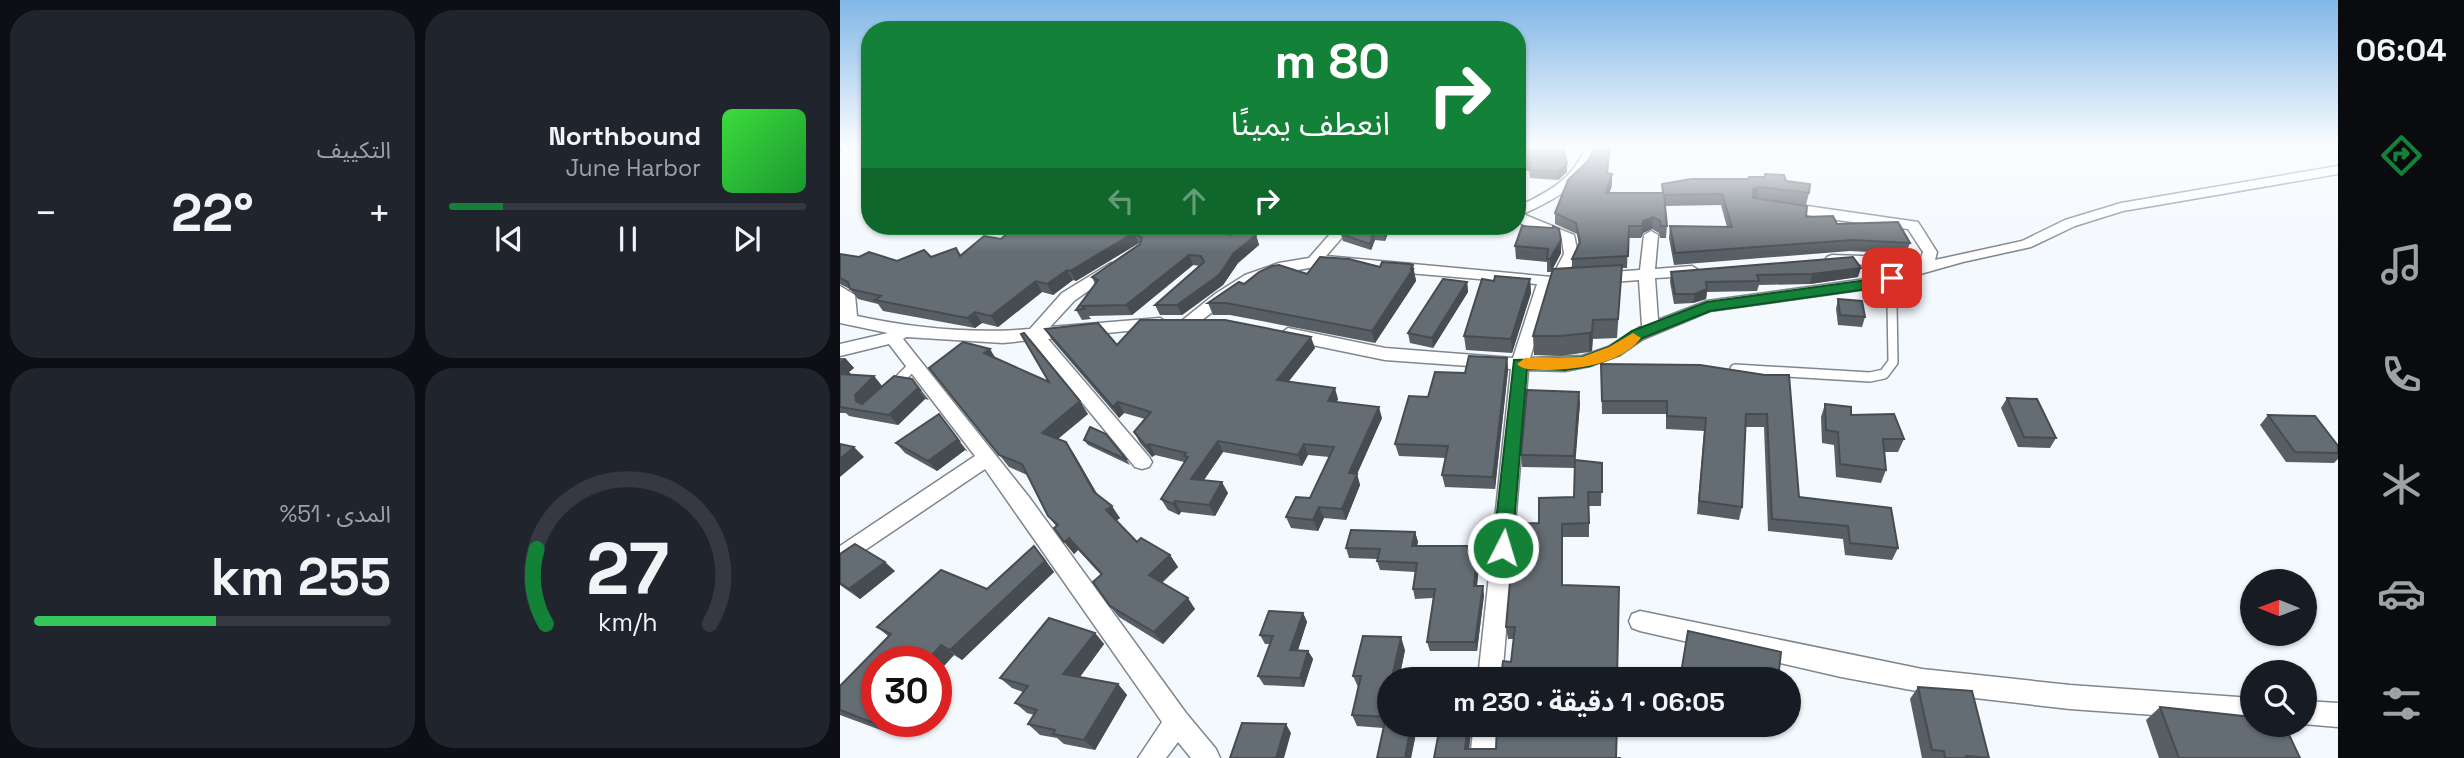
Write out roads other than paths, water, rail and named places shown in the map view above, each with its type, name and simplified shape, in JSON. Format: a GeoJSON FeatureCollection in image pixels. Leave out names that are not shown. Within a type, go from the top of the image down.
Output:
{"type":"FeatureCollection","features":[{"type":"Feature","properties":{"kind":"street"},"geometry":{"type":"LineString","coordinates":[[1526,208],[1567,188],[1573,181]]}},
{"type":"Feature","properties":{"kind":"street"},"geometry":{"type":"LineString","coordinates":[[1269,331],[1385,354],[1565,365],[1584,362],[1614,351],[1651,329],[1707,306],[1867,284],[1931,265],[2026,244],[2070,223],[2122,207],[2272,181]]}},
{"type":"Feature","properties":{"kind":"street"},"geometry":{"type":"LineString","coordinates":[[1768,206],[1913,225],[1930,252],[1931,265]]}},
{"type":"Feature","properties":{"kind":"street"},"geometry":{"type":"LineString","coordinates":[[1491,667],[1520,364],[1552,279],[1571,254],[1569,238],[1526,221]]}},
{"type":"Feature","properties":{"kind":"street"},"geometry":{"type":"LineString","coordinates":[[1314,261],[1337,235]]}},
{"type":"Feature","properties":{"kind":"street"},"geometry":{"type":"LineString","coordinates":[[1651,235],[1646,289],[1651,329]]}},
{"type":"Feature","properties":{"kind":"street"},"geometry":{"type":"LineString","coordinates":[[1035,334],[1068,297],[1126,258]]}},
{"type":"Feature","properties":{"kind":"street"},"geometry":{"type":"LineString","coordinates":[[1822,261],[1850,259],[1931,265]]}},
{"type":"Feature","properties":{"kind":"street"},"geometry":{"type":"LineString","coordinates":[[1187,323],[1241,282],[1291,263],[1314,261],[1552,279],[1712,269]]}},
{"type":"Feature","properties":{"kind":"street"},"geometry":{"type":"LineString","coordinates":[[840,291],[847,295],[845,319],[898,335],[1003,338],[1137,323],[1219,323]]}},
{"type":"Feature","properties":{"kind":"street"},"geometry":{"type":"LineString","coordinates":[[1137,323],[1157,306]]}},
{"type":"Feature","properties":{"kind":"street"},"geometry":{"type":"LineString","coordinates":[[1035,334],[1142,462]]}},
{"type":"Feature","properties":{"kind":"street"},"geometry":{"type":"LineString","coordinates":[[840,350],[898,335]]}},
{"type":"Feature","properties":{"kind":"street"},"geometry":{"type":"LineString","coordinates":[[898,335],[914,365],[1022,503],[1177,722],[1208,758]]}},
{"type":"Feature","properties":{"kind":"street"},"geometry":{"type":"LineString","coordinates":[[840,558],[987,458]]}},
{"type":"Feature","properties":{"kind":"street"},"geometry":{"type":"LineString","coordinates":[[1640,621],[1960,686],[2115,702],[2240,709]]}},
{"type":"Feature","properties":{"kind":"street"},"geometry":{"type":"LineString","coordinates":[[2317,714],[2338,715]]}},
{"type":"Feature","properties":{"kind":"street"},"geometry":{"type":"LineString","coordinates":[[1150,758],[1177,722]]}},
{"type":"Feature","properties":{"kind":"street"},"geometry":{"type":"LineString","coordinates":[[1483,758],[1485,737]]}},
{"type":"Feature","properties":{"kind":"lane"},"geometry":{"type":"LineString","coordinates":[[1735,369],[1870,377],[1884,375],[1890,371],[1893,362],[1892,278]]}},
{"type":"Feature","properties":{"kind":"lane"},"geometry":{"type":"LineString","coordinates":[[890,389],[914,365]]}}]}
